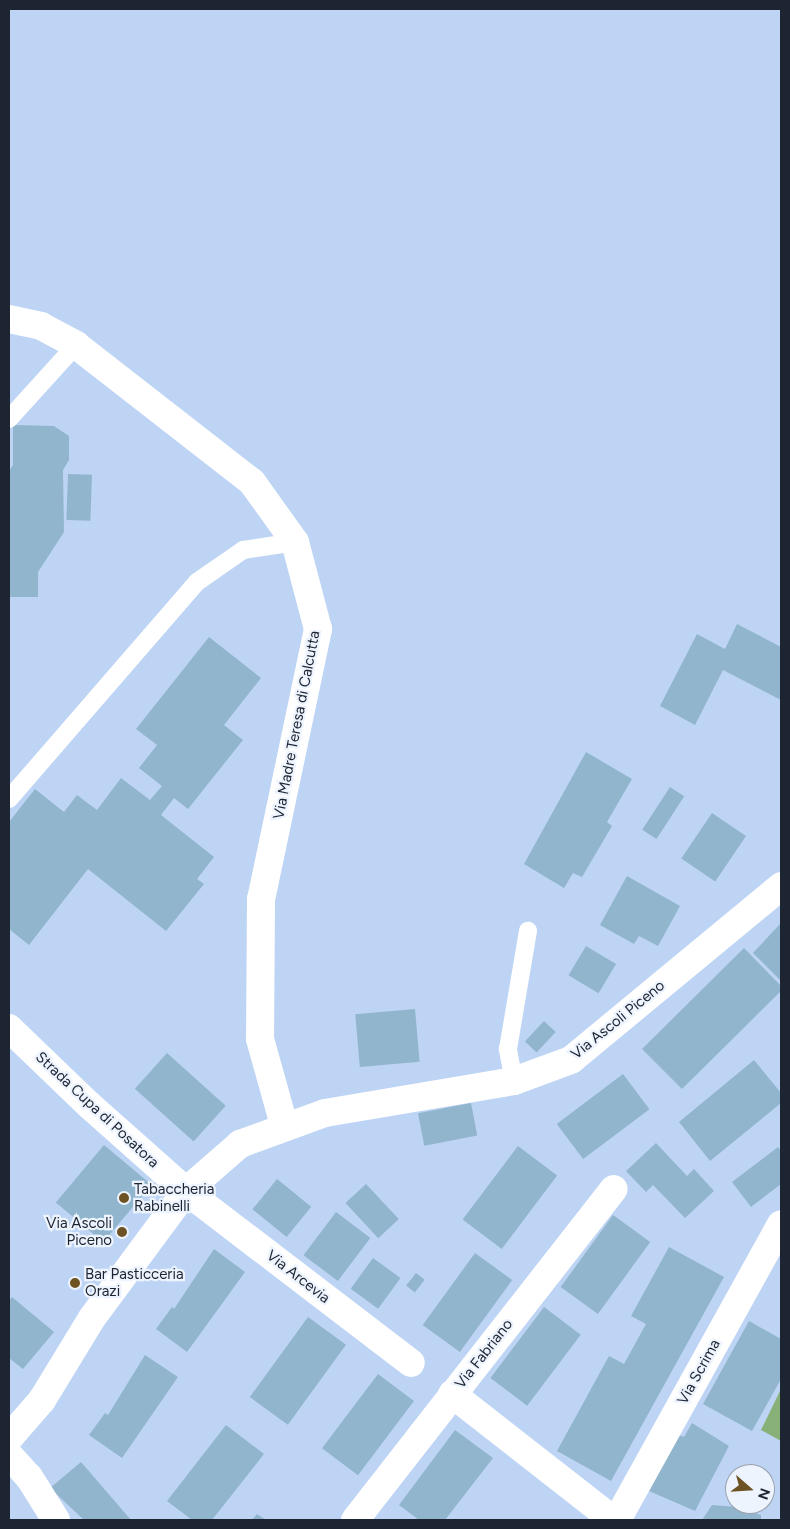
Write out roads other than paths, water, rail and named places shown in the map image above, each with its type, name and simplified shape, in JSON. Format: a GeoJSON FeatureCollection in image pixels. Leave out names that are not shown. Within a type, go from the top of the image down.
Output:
{"type":"FeatureCollection","features":[{"type":"Feature","properties":{"kind":"street","name":"Via Madre Teresa di Calcutta"},"geometry":{"type":"LineString","coordinates":[[9,319],[41,326],[76,345],[252,482],[295,542],[318,629],[261,899],[260,1039],[284,1125]]}},
{"type":"Feature","properties":{"kind":"street","name":"Via Ascoli Piceno"},"geometry":{"type":"LineString","coordinates":[[9,1438],[42,1400],[92,1318],[186,1191],[240,1144],[284,1125],[325,1113],[514,1081],[571,1060],[781,886]]}},
{"type":"Feature","properties":{"kind":"street","name":"Strada Cupa di Posatora"},"geometry":{"type":"LineString","coordinates":[[9,1028],[88,1104],[186,1191]]}},
{"type":"Feature","properties":{"kind":"street","name":"Via Fabriano"},"geometry":{"type":"LineString","coordinates":[[355,1520],[614,1189]]}},
{"type":"Feature","properties":{"kind":"street","name":"Via Arcevia"},"geometry":{"type":"LineString","coordinates":[[186,1191],[411,1363]]}},
{"type":"Feature","properties":{"kind":"street","name":"Via Scrima"},"geometry":{"type":"LineString","coordinates":[[617,1520],[781,1224]]}},
{"type":"Feature","properties":{"kind":"street"},"geometry":{"type":"LineString","coordinates":[[452,1394],[613,1520]]}},
{"type":"Feature","properties":{"kind":"street"},"geometry":{"type":"LineString","coordinates":[[9,1455],[29,1477],[56,1520]]}},
{"type":"Feature","properties":{"kind":"lane"},"geometry":{"type":"LineString","coordinates":[[9,419],[76,345]]}},
{"type":"Feature","properties":{"kind":"lane"},"geometry":{"type":"LineString","coordinates":[[9,799],[197,582],[243,550],[295,542]]}},
{"type":"Feature","properties":{"kind":"lane"},"geometry":{"type":"LineString","coordinates":[[514,1081],[508,1049],[528,931]]}},
{"type":"Feature","properties":{"kind":"place","name":"Tabaccheria Rabinelli"},"geometry":{"type":"Point","coordinates":[124,1198]}},
{"type":"Feature","properties":{"kind":"place","name":"Via Ascoli Piceno"},"geometry":{"type":"Point","coordinates":[122,1232]}},
{"type":"Feature","properties":{"kind":"place","name":"Bar Pasticceria Orazi"},"geometry":{"type":"Point","coordinates":[75,1283]}}]}
